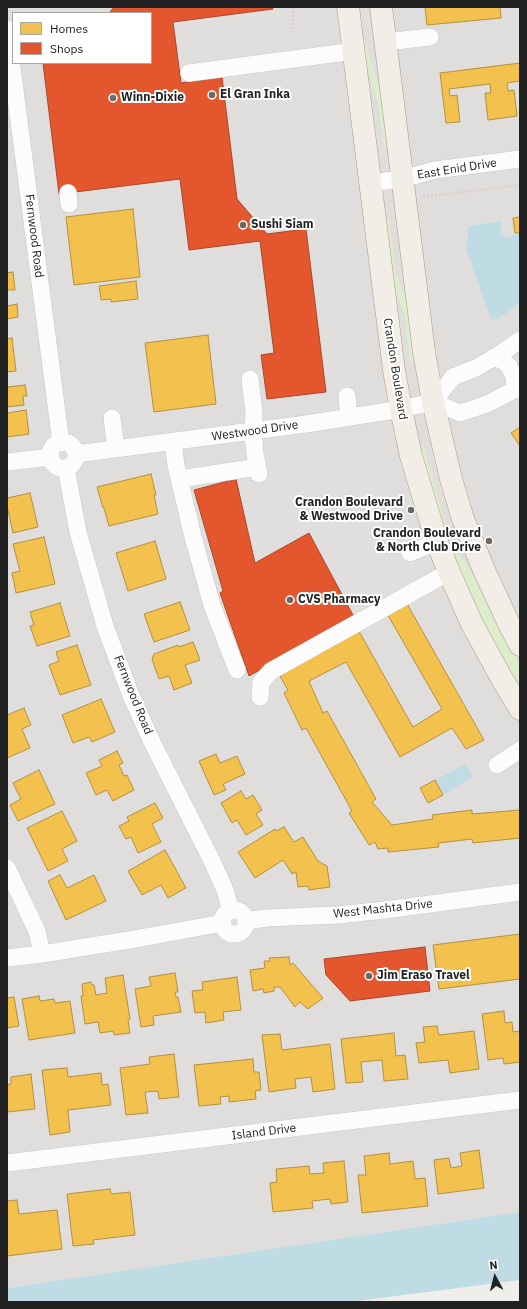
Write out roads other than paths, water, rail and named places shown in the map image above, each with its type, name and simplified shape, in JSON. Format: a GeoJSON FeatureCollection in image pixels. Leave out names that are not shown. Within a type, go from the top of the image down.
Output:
{"type":"FeatureCollection","features":[{"type":"Feature","properties":{"kind":"main road","name":"Crandon Boulevard"},"geometry":{"type":"LineString","coordinates":[[348,7],[394,370],[401,409],[419,486],[437,542],[472,624],[520,708]]}},
{"type":"Feature","properties":{"kind":"main road"},"geometry":{"type":"LineString","coordinates":[[381,7],[424,352],[433,402],[451,479],[463,519],[484,570],[520,645]]}},
{"type":"Feature","properties":{"kind":"street","name":"Fernwood Road"},"geometry":{"type":"LineString","coordinates":[[7,29],[61,443]]}},
{"type":"Feature","properties":{"kind":"street"},"geometry":{"type":"LineString","coordinates":[[386,42],[430,37]]}},
{"type":"Feature","properties":{"kind":"street"},"geometry":{"type":"LineString","coordinates":[[189,73],[354,52]]}},
{"type":"Feature","properties":{"kind":"street","name":"East Enid Drive"},"geometry":{"type":"LineString","coordinates":[[370,182],[404,189],[435,170],[520,159]]}},
{"type":"Feature","properties":{"kind":"street"},"geometry":{"type":"LineString","coordinates":[[494,357],[503,361],[509,366],[517,388],[488,404],[460,413],[433,402],[453,377],[476,368],[520,340]]}},
{"type":"Feature","properties":{"kind":"street"},"geometry":{"type":"LineString","coordinates":[[180,479],[258,470],[253,432],[254,412],[250,378]]}},
{"type":"Feature","properties":{"kind":"street"},"geometry":{"type":"LineString","coordinates":[[347,396],[350,417]]}},
{"type":"Feature","properties":{"kind":"street","name":"Westwood Drive"},"geometry":{"type":"LineString","coordinates":[[76,454],[253,432],[401,409],[433,402]]}},
{"type":"Feature","properties":{"kind":"street"},"geometry":{"type":"LineString","coordinates":[[112,418],[116,449]]}},
{"type":"Feature","properties":{"kind":"street"},"geometry":{"type":"LineString","coordinates":[[173,442],[193,537],[212,605],[237,670]]}},
{"type":"Feature","properties":{"kind":"street"},"geometry":{"type":"LineString","coordinates":[[68,443],[72,446],[76,454],[75,461],[71,466],[60,468],[51,460],[50,454],[52,448],[57,444],[68,443]]}},
{"type":"Feature","properties":{"kind":"street"},"geometry":{"type":"LineString","coordinates":[[7,462],[51,457]]}},
{"type":"Feature","properties":{"kind":"street","name":"Fernwood Road"},"geometry":{"type":"LineString","coordinates":[[66,468],[78,532],[105,626],[130,693],[149,735],[225,890],[227,917]]}},
{"type":"Feature","properties":{"kind":"street"},"geometry":{"type":"LineString","coordinates":[[410,553],[437,542]]}},
{"type":"Feature","properties":{"kind":"street"},"geometry":{"type":"LineString","coordinates":[[260,698],[261,682],[271,671],[449,572]]}},
{"type":"Feature","properties":{"kind":"street"},"geometry":{"type":"LineString","coordinates":[[497,765],[520,750]]}},
{"type":"Feature","properties":{"kind":"street"},"geometry":{"type":"LineString","coordinates":[[7,868],[37,932],[42,954]]}},
{"type":"Feature","properties":{"kind":"street","name":"West Mashta Drive"},"geometry":{"type":"LineString","coordinates":[[227,917],[225,929],[228,932],[237,933],[245,927],[246,921],[267,918],[338,915],[520,892]]}},
{"type":"Feature","properties":{"kind":"street"},"geometry":{"type":"LineString","coordinates":[[7,958],[135,939],[227,917]]}},
{"type":"Feature","properties":{"kind":"street","name":"Island Drive"},"geometry":{"type":"LineString","coordinates":[[7,1163],[520,1100]]}},
{"type":"Feature","properties":{"kind":"water"},"geometry":{"type":"Polygon","coordinates":[[[502,221],[500,232],[505,237],[511,238],[513,235],[520,234],[520,303],[496,320],[490,317],[466,248],[469,226],[502,221]]]}},
{"type":"Feature","properties":{"kind":"water"},"geometry":{"type":"Polygon","coordinates":[[[465,764],[473,777],[444,794],[436,780],[465,764]]]}},
{"type":"Feature","properties":{"kind":"water"},"geometry":{"type":"Polygon","coordinates":[[[520,1212],[520,1280],[349,1302],[7,1302],[7,1288],[520,1212]]]}},
{"type":"Feature","properties":{"kind":"place","name":"El Gran Inka"},"geometry":{"type":"Point","coordinates":[212,95]}},
{"type":"Feature","properties":{"kind":"place","name":"Winn-Dixie"},"geometry":{"type":"Point","coordinates":[113,98]}},
{"type":"Feature","properties":{"kind":"place","name":"Sushi Siam"},"geometry":{"type":"Point","coordinates":[243,225]}},
{"type":"Feature","properties":{"kind":"place","name":"Crandon Boulevard & Westwood Drive"},"geometry":{"type":"Point","coordinates":[411,510]}},
{"type":"Feature","properties":{"kind":"place","name":"Crandon Boulevard & North Club Drive"},"geometry":{"type":"Point","coordinates":[489,541]}},
{"type":"Feature","properties":{"kind":"place","name":"CVS Pharmacy"},"geometry":{"type":"Point","coordinates":[290,600]}},
{"type":"Feature","properties":{"kind":"place","name":"Jim Eraso Travel"},"geometry":{"type":"Point","coordinates":[369,976]}}]}
